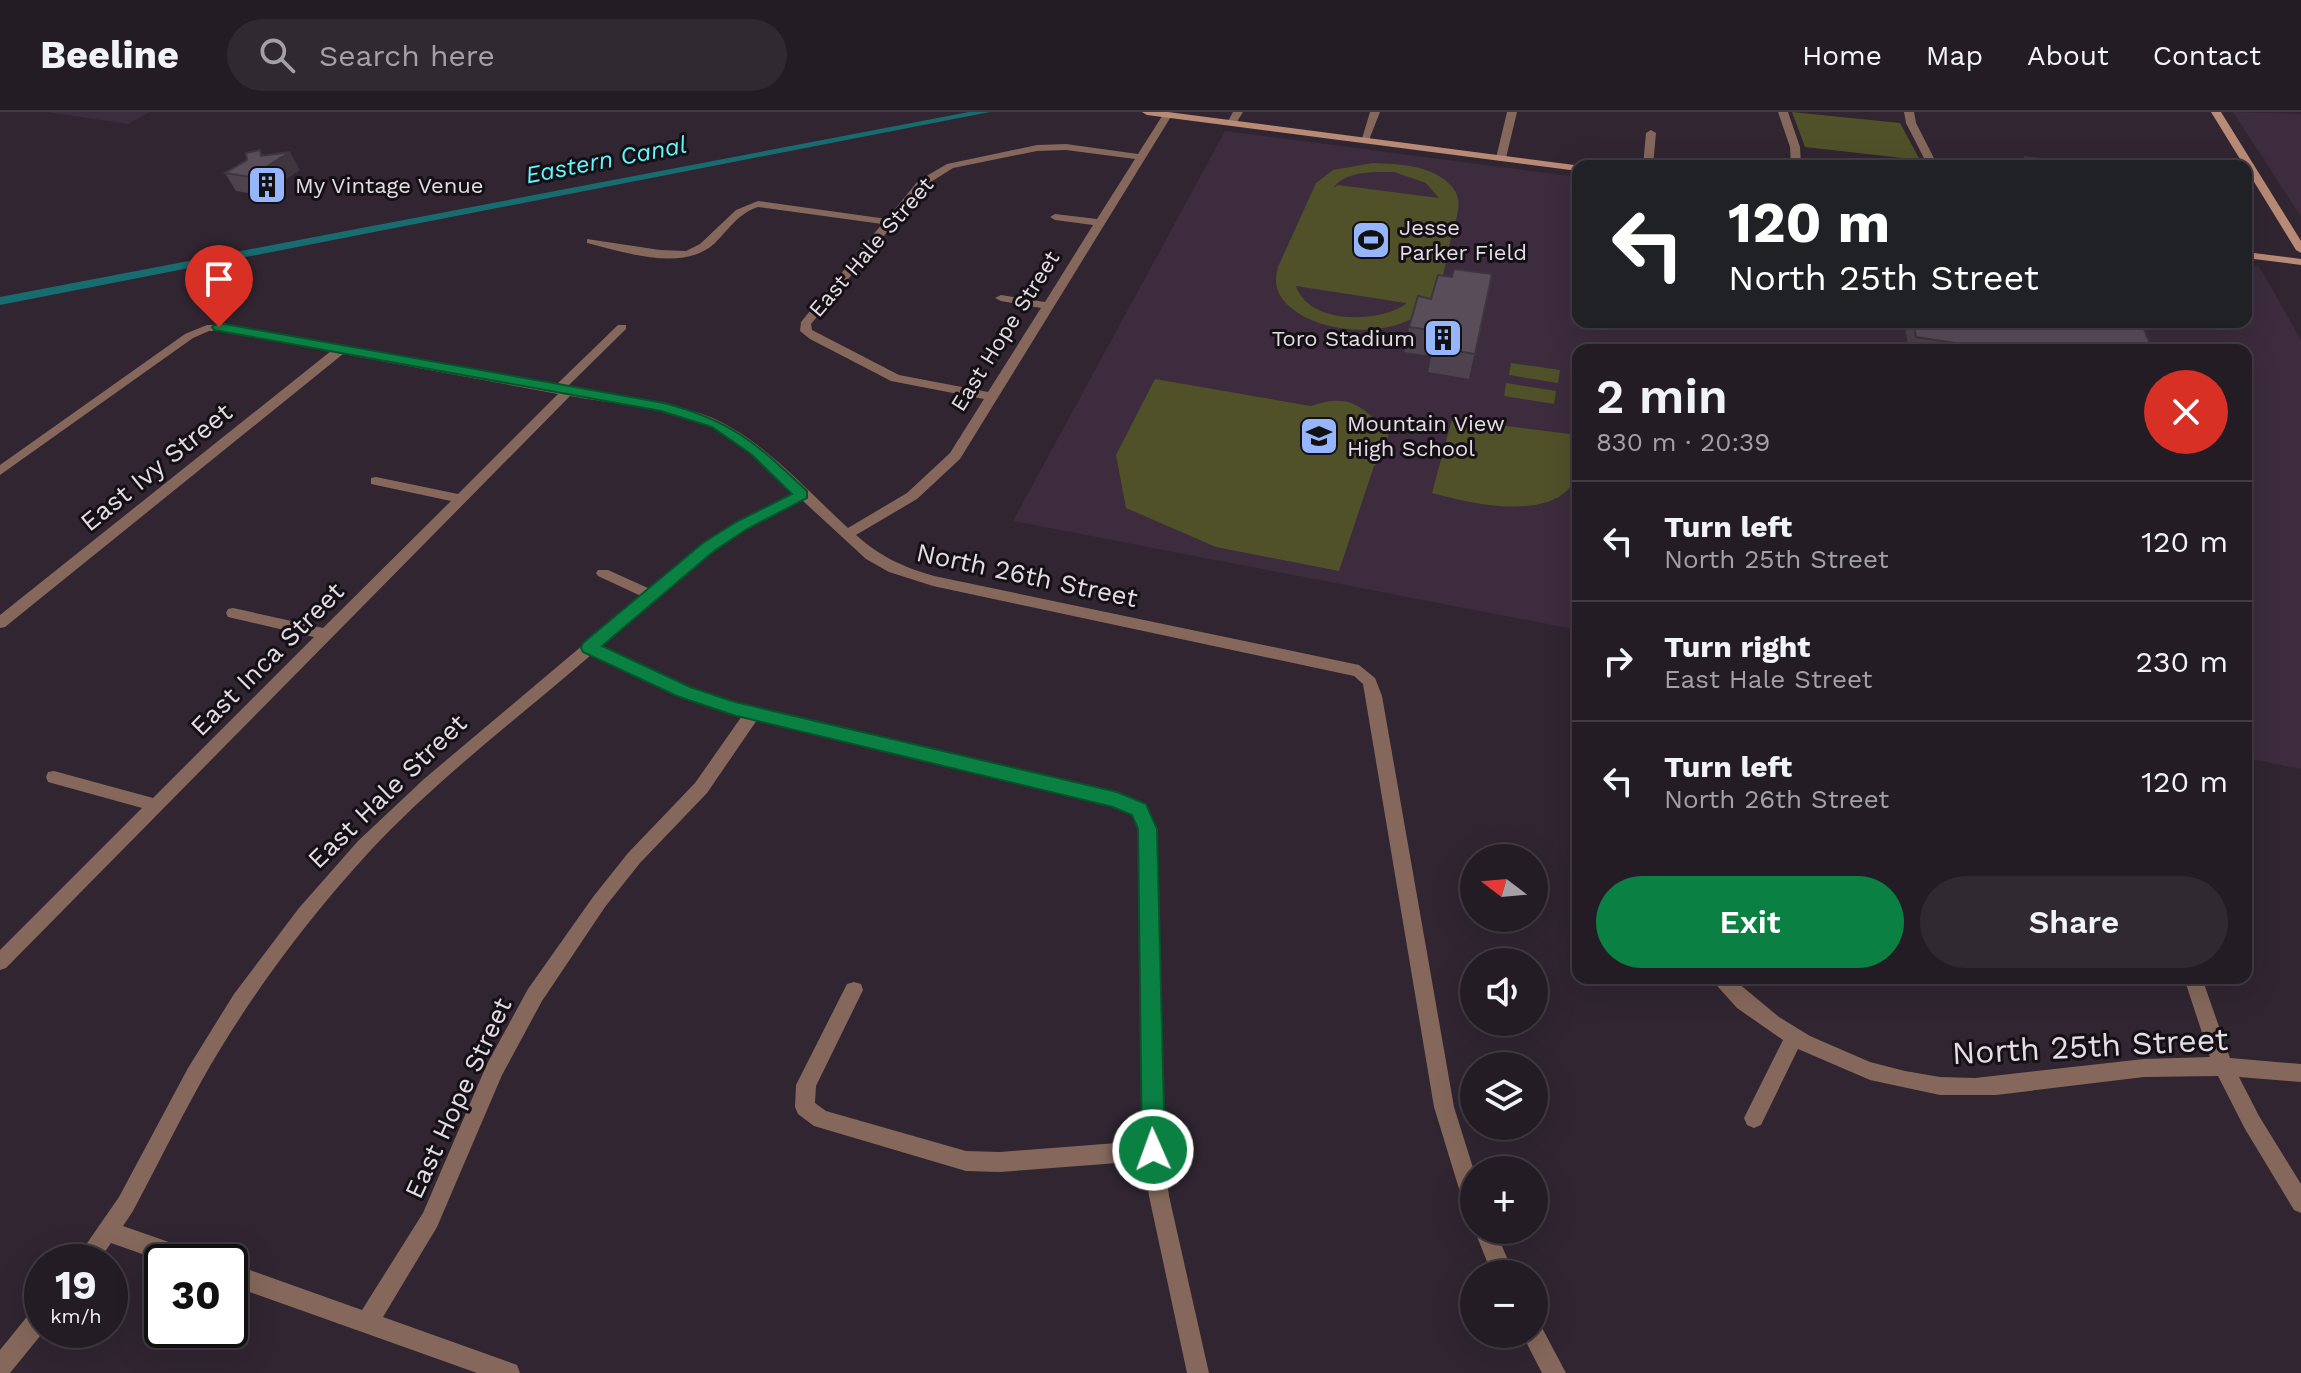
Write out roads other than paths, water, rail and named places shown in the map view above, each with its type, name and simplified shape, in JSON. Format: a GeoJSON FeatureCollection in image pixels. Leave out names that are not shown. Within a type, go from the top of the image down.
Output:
{"type":"FeatureCollection","features":[{"type":"Feature","properties":{"kind":"main road"},"geometry":{"type":"LineString","coordinates":[[1147,112],[1572,167]]}},
{"type":"Feature","properties":{"kind":"main road"},"geometry":{"type":"LineString","coordinates":[[2216,112],[2246,160]]}},
{"type":"Feature","properties":{"kind":"main road"},"geometry":{"type":"LineString","coordinates":[[2252,170],[2301,250]]}},
{"type":"Feature","properties":{"kind":"main road"},"geometry":{"type":"LineString","coordinates":[[2252,256],[2301,262]]}},
{"type":"Feature","properties":{"kind":"street"},"geometry":{"type":"LineString","coordinates":[[1232,123],[1238,112]]}},
{"type":"Feature","properties":{"kind":"street"},"geometry":{"type":"LineString","coordinates":[[1364,140],[1375,112]]}},
{"type":"Feature","properties":{"kind":"street"},"geometry":{"type":"LineString","coordinates":[[1501,158],[1512,112]]}},
{"type":"Feature","properties":{"kind":"street"},"geometry":{"type":"LineString","coordinates":[[1783,112],[1795,147],[1796,160]]}},
{"type":"Feature","properties":{"kind":"street"},"geometry":{"type":"LineString","coordinates":[[1909,112],[1911,123],[1930,160]]}},
{"type":"Feature","properties":{"kind":"street","name":"East Hope Street"},"geometry":{"type":"LineString","coordinates":[[846,535],[898,506],[937,477],[963,446],[1167,115]]}},
{"type":"Feature","properties":{"kind":"street"},"geometry":{"type":"LineString","coordinates":[[1649,160],[1651,133]]}},
{"type":"Feature","properties":{"kind":"street","name":"East Hale Street"},"geometry":{"type":"LineString","coordinates":[[993,397],[895,378],[806,331],[807,320],[926,178],[960,163],[1046,147],[1142,157]]}},
{"type":"Feature","properties":{"kind":"street"},"geometry":{"type":"LineString","coordinates":[[591,241],[691,254],[738,211],[758,204],[889,222]]}},
{"type":"Feature","properties":{"kind":"street"},"geometry":{"type":"LineString","coordinates":[[1055,217],[1100,223]]}},
{"type":"Feature","properties":{"kind":"street"},"geometry":{"type":"LineString","coordinates":[[1001,298],[1049,306]]}},
{"type":"Feature","properties":{"kind":"street","name":"East Inca Street"},"geometry":{"type":"LineString","coordinates":[[0,962],[461,499],[622,327]]}},
{"type":"Feature","properties":{"kind":"street","name":"North 26th Street"},"geometry":{"type":"LineString","coordinates":[[0,471],[195,329],[224,328],[664,407],[717,424],[747,443],[846,535],[882,563],[920,578],[1341,666],[1365,676],[1374,696],[1444,1107],[1460,1159]]}},
{"type":"Feature","properties":{"kind":"street","name":"East Ivy Street"},"geometry":{"type":"LineString","coordinates":[[0,623],[341,349]]}},
{"type":"Feature","properties":{"kind":"street"},"geometry":{"type":"LineString","coordinates":[[376,481],[461,499]]}},
{"type":"Feature","properties":{"kind":"street","name":"East Hale Street"},"geometry":{"type":"LineString","coordinates":[[98,1244],[225,1024],[313,903],[406,805],[651,595],[725,536],[802,495]]}},
{"type":"Feature","properties":{"kind":"street"},"geometry":{"type":"LineString","coordinates":[[603,573],[651,595]]}},
{"type":"Feature","properties":{"kind":"street"},"geometry":{"type":"LineString","coordinates":[[233,613],[326,634]]}},
{"type":"Feature","properties":{"kind":"street"},"geometry":{"type":"LineString","coordinates":[[589,648],[683,691],[753,713],[1117,800],[1140,810],[1147,829],[1153,1150],[1159,1196],[1198,1373]]}},
{"type":"Feature","properties":{"kind":"street","name":"East Hope Street"},"geometry":{"type":"LineString","coordinates":[[367,1323],[430,1220],[488,1082],[542,983],[634,858],[712,774],[753,713]]}},
{"type":"Feature","properties":{"kind":"street"},"geometry":{"type":"LineString","coordinates":[[54,777],[156,805]]}},
{"type":"Feature","properties":{"kind":"street","name":"North 25th Street"},"geometry":{"type":"LineString","coordinates":[[1725,984],[1746,1003],[1795,1036],[1852,1063],[1884,1074],[1945,1086],[1998,1085],[2142,1068],[2223,1067],[2301,1073]]}},
{"type":"Feature","properties":{"kind":"street"},"geometry":{"type":"LineString","coordinates":[[2195,984],[2223,1067],[2249,1120],[2301,1203]]}},
{"type":"Feature","properties":{"kind":"street"},"geometry":{"type":"LineString","coordinates":[[854,990],[806,1085],[805,1107],[821,1119],[966,1161],[1000,1162],[1153,1150]]}},
{"type":"Feature","properties":{"kind":"street"},"geometry":{"type":"LineString","coordinates":[[1754,1118],[1795,1036]]}},
{"type":"Feature","properties":{"kind":"street"},"geometry":{"type":"LineString","coordinates":[[108,1231],[144,1244]]}},
{"type":"Feature","properties":{"kind":"street"},"geometry":{"type":"LineString","coordinates":[[248,1280],[509,1373]]}},
{"type":"Feature","properties":{"kind":"street"},"geometry":{"type":"LineString","coordinates":[[0,1368],[24,1338]]}},
{"type":"Feature","properties":{"kind":"street"},"geometry":{"type":"LineString","coordinates":[[1541,1348],[1555,1373]]}},
{"type":"Feature","properties":{"kind":"waterway","name":"Eastern Canal"},"geometry":{"type":"LineString","coordinates":[[0,301],[985,112]]}},
{"type":"Feature","properties":{"kind":"place","name":"My Vintage Venue"},"geometry":{"type":"Point","coordinates":[267,185]}},
{"type":"Feature","properties":{"kind":"place","name":"Jesse Parker Field"},"geometry":{"type":"Point","coordinates":[1371,240]}},
{"type":"Feature","properties":{"kind":"place","name":"Toro Stadium"},"geometry":{"type":"Point","coordinates":[1443,338]}},
{"type":"Feature","properties":{"kind":"place","name":"Mountain View High School"},"geometry":{"type":"Point","coordinates":[1319,436]}}]}
